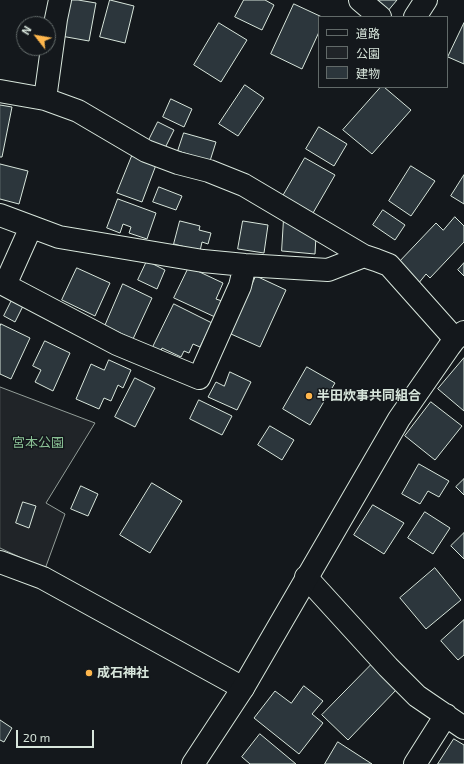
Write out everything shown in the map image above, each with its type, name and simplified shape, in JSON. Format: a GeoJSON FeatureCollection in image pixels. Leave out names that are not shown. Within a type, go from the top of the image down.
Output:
{"type":"FeatureCollection","features":[{"type":"Feature","properties":{"kind":"street"},"geometry":{"type":"LineString","coordinates":[[45,99],[60,0]]}},
{"type":"Feature","properties":{"kind":"street"},"geometry":{"type":"LineString","coordinates":[[360,0],[379,16]]}},
{"type":"Feature","properties":{"kind":"street"},"geometry":{"type":"LineString","coordinates":[[416,16],[426,0]]}},
{"type":"Feature","properties":{"kind":"street"},"geometry":{"type":"LineString","coordinates":[[0,91],[45,99],[78,112],[146,151],[178,163],[209,171],[244,185],[364,256],[389,266],[459,336],[398,418],[243,688],[194,764]]}},
{"type":"Feature","properties":{"kind":"street"},"geometry":{"type":"LineString","coordinates":[[0,215],[58,237],[203,261],[328,270],[364,256]]}},
{"type":"Feature","properties":{"kind":"street"},"geometry":{"type":"LineString","coordinates":[[31,226],[5,285],[117,344],[200,378],[240,286],[245,265]]}},
{"type":"Feature","properties":{"kind":"street"},"geometry":{"type":"LineString","coordinates":[[0,562],[43,578],[243,688]]}},
{"type":"Feature","properties":{"kind":"street"},"geometry":{"type":"LineString","coordinates":[[306,577],[393,672],[418,696],[464,728]]}},
{"type":"Feature","properties":{"kind":"street"},"geometry":{"type":"LineString","coordinates":[[414,764],[446,715]]}},
{"type":"Feature","properties":{"kind":"green space","name":"宮本公園"},"geometry":{"type":"Polygon","coordinates":[[[0,387],[95,423],[46,503],[65,514],[45,569],[0,548],[0,387]]]}},
{"type":"Feature","properties":{"kind":"building"},"geometry":{"type":"Polygon","coordinates":[[[68,0],[96,3],[89,41],[61,36],[68,0]]]}},
{"type":"Feature","properties":{"kind":"building"},"geometry":{"type":"Polygon","coordinates":[[[110,0],[134,6],[125,43],[100,37],[110,0]]]}},
{"type":"Feature","properties":{"kind":"building"},"geometry":{"type":"Polygon","coordinates":[[[244,0],[265,0],[274,5],[262,30],[235,17],[244,0]]]}},
{"type":"Feature","properties":{"kind":"building"},"geometry":{"type":"Polygon","coordinates":[[[373,0],[397,0],[387,12],[373,0]]]}},
{"type":"Feature","properties":{"kind":"building"},"geometry":{"type":"Polygon","coordinates":[[[294,4],[320,16],[318,16],[318,34],[302,69],[271,54],[294,4]]]}},
{"type":"Feature","properties":{"kind":"building"},"geometry":{"type":"Polygon","coordinates":[[[219,23],[247,40],[221,82],[194,65],[219,23]]]}},
{"type":"Feature","properties":{"kind":"building"},"geometry":{"type":"Polygon","coordinates":[[[464,23],[464,64],[448,57],[464,23]]]}},
{"type":"Feature","properties":{"kind":"building"},"geometry":{"type":"Polygon","coordinates":[[[245,85],[264,98],[238,136],[219,124],[245,85]]]}},
{"type":"Feature","properties":{"kind":"building"},"geometry":{"type":"Polygon","coordinates":[[[380,88],[385,88],[411,110],[372,154],[343,130],[380,88]]]}},
{"type":"Feature","properties":{"kind":"building"},"geometry":{"type":"Polygon","coordinates":[[[171,99],[192,109],[184,127],[163,117],[171,99]]]}},
{"type":"Feature","properties":{"kind":"building"},"geometry":{"type":"Polygon","coordinates":[[[0,105],[12,107],[2,157],[0,157],[0,105]]]}},
{"type":"Feature","properties":{"kind":"building"},"geometry":{"type":"Polygon","coordinates":[[[158,122],[174,130],[165,148],[149,140],[158,122]]]}},
{"type":"Feature","properties":{"kind":"building"},"geometry":{"type":"Polygon","coordinates":[[[319,127],[347,144],[334,166],[306,149],[319,127]]]}},
{"type":"Feature","properties":{"kind":"building"},"geometry":{"type":"Polygon","coordinates":[[[184,133],[216,142],[210,161],[178,151],[184,133]]]}},
{"type":"Feature","properties":{"kind":"building"},"geometry":{"type":"Polygon","coordinates":[[[132,156],[156,165],[142,202],[117,193],[132,156]]]}},
{"type":"Feature","properties":{"kind":"building"},"geometry":{"type":"Polygon","coordinates":[[[305,158],[335,175],[313,213],[283,196],[305,158]]]}},
{"type":"Feature","properties":{"kind":"building"},"geometry":{"type":"Polygon","coordinates":[[[0,164],[28,171],[19,204],[0,199],[0,164]]]}},
{"type":"Feature","properties":{"kind":"building"},"geometry":{"type":"Polygon","coordinates":[[[411,166],[435,181],[411,216],[389,201],[411,166]]]}},
{"type":"Feature","properties":{"kind":"building"},"geometry":{"type":"Polygon","coordinates":[[[464,175],[464,204],[451,196],[464,175]]]}},
{"type":"Feature","properties":{"kind":"building"},"geometry":{"type":"Polygon","coordinates":[[[159,187],[182,196],[176,210],[153,202],[159,187]]]}},
{"type":"Feature","properties":{"kind":"building"},"geometry":{"type":"Polygon","coordinates":[[[118,199],[156,213],[147,239],[129,233],[131,227],[123,224],[120,233],[107,228],[118,199]]]}},
{"type":"Feature","properties":{"kind":"building"},"geometry":{"type":"Polygon","coordinates":[[[383,210],[405,225],[395,240],[373,225],[383,210]]]}},
{"type":"Feature","properties":{"kind":"building"},"geometry":{"type":"Polygon","coordinates":[[[284,217],[316,236],[315,254],[282,251],[284,217]]]}},
{"type":"Feature","properties":{"kind":"building"},"geometry":{"type":"Polygon","coordinates":[[[455,217],[464,226],[464,242],[430,278],[426,274],[418,284],[397,264],[436,223],[443,230],[455,217]]]}},
{"type":"Feature","properties":{"kind":"building"},"geometry":{"type":"Polygon","coordinates":[[[180,221],[200,226],[199,230],[211,233],[208,244],[202,242],[200,251],[174,244],[180,221]]]}},
{"type":"Feature","properties":{"kind":"building"},"geometry":{"type":"Polygon","coordinates":[[[243,221],[268,225],[264,253],[238,249],[243,221]]]}},
{"type":"Feature","properties":{"kind":"building"},"geometry":{"type":"Polygon","coordinates":[[[147,261],[165,270],[157,289],[138,280],[147,261]]]}},
{"type":"Feature","properties":{"kind":"building"},"geometry":{"type":"Polygon","coordinates":[[[464,263],[464,276],[458,270],[464,263]]]}},
{"type":"Feature","properties":{"kind":"building"},"geometry":{"type":"Polygon","coordinates":[[[189,267],[223,283],[216,299],[222,301],[215,317],[174,298],[189,267]]]}},
{"type":"Feature","properties":{"kind":"building"},"geometry":{"type":"Polygon","coordinates":[[[77,268],[110,283],[95,316],[62,300],[77,268]]]}},
{"type":"Feature","properties":{"kind":"building"},"geometry":{"type":"Polygon","coordinates":[[[256,276],[286,290],[260,347],[231,334],[256,276]]]}},
{"type":"Feature","properties":{"kind":"building"},"geometry":{"type":"Polygon","coordinates":[[[123,284],[152,298],[133,339],[105,326],[123,284]]]}},
{"type":"Feature","properties":{"kind":"building"},"geometry":{"type":"Polygon","coordinates":[[[12,300],[23,306],[15,322],[4,316],[12,300]]]}},
{"type":"Feature","properties":{"kind":"building"},"geometry":{"type":"Polygon","coordinates":[[[174,304],[212,323],[200,347],[193,344],[189,353],[184,351],[181,357],[162,348],[161,351],[153,347],[174,304]]]}},
{"type":"Feature","properties":{"kind":"building"},"geometry":{"type":"Polygon","coordinates":[[[1,324],[30,338],[11,379],[0,374],[1,324]]]}},
{"type":"Feature","properties":{"kind":"building"},"geometry":{"type":"Polygon","coordinates":[[[45,341],[70,353],[53,391],[35,382],[41,370],[33,366],[45,341]]]}},
{"type":"Feature","properties":{"kind":"building"},"geometry":{"type":"Polygon","coordinates":[[[464,358],[464,411],[438,389],[464,358]]]}},
{"type":"Feature","properties":{"kind":"building"},"geometry":{"type":"Polygon","coordinates":[[[109,360],[131,370],[123,388],[118,385],[111,401],[104,398],[99,409],[76,399],[91,364],[104,370],[109,360]]]}},
{"type":"Feature","properties":{"kind":"building","name":"半田炊事共同組合"},"geometry":{"type":"Polygon","coordinates":[[[307,367],[335,383],[310,425],[283,409],[307,367]]]}},
{"type":"Feature","properties":{"kind":"building"},"geometry":{"type":"Polygon","coordinates":[[[230,372],[251,382],[237,410],[208,397],[216,382],[224,386],[230,372]]]}},
{"type":"Feature","properties":{"kind":"building"},"geometry":{"type":"Polygon","coordinates":[[[135,378],[155,388],[135,427],[115,417],[135,378]]]}},
{"type":"Feature","properties":{"kind":"building"},"geometry":{"type":"Polygon","coordinates":[[[199,400],[232,416],[222,435],[190,419],[199,400]]]}},
{"type":"Feature","properties":{"kind":"building"},"geometry":{"type":"Polygon","coordinates":[[[431,402],[462,426],[435,460],[405,436],[431,402]]]}},
{"type":"Feature","properties":{"kind":"building"},"geometry":{"type":"Polygon","coordinates":[[[270,426],[294,440],[282,460],[258,445],[270,426]]]}},
{"type":"Feature","properties":{"kind":"building"},"geometry":{"type":"Polygon","coordinates":[[[419,464],[449,481],[439,497],[428,491],[420,504],[402,494],[419,464]]]}},
{"type":"Feature","properties":{"kind":"building"},"geometry":{"type":"Polygon","coordinates":[[[464,479],[464,495],[456,487],[464,479]]]}},
{"type":"Feature","properties":{"kind":"building"},"geometry":{"type":"Polygon","coordinates":[[[152,483],[182,501],[150,553],[120,535],[152,483]]]}},
{"type":"Feature","properties":{"kind":"building"},"geometry":{"type":"Polygon","coordinates":[[[81,486],[98,494],[88,516],[71,509],[81,486]]]}},
{"type":"Feature","properties":{"kind":"building"},"geometry":{"type":"Polygon","coordinates":[[[23,502],[36,506],[29,528],[16,523],[23,502]]]}},
{"type":"Feature","properties":{"kind":"building"},"geometry":{"type":"Polygon","coordinates":[[[373,505],[404,523],[384,554],[354,535],[373,505]]]}},
{"type":"Feature","properties":{"kind":"building"},"geometry":{"type":"Polygon","coordinates":[[[425,512],[450,528],[433,554],[408,538],[425,512]]]}},
{"type":"Feature","properties":{"kind":"building"},"geometry":{"type":"Polygon","coordinates":[[[464,533],[464,559],[451,546],[464,533]]]}},
{"type":"Feature","properties":{"kind":"building"},"geometry":{"type":"Polygon","coordinates":[[[435,568],[461,600],[426,629],[400,598],[435,568]]]}},
{"type":"Feature","properties":{"kind":"building"},"geometry":{"type":"Polygon","coordinates":[[[464,620],[464,655],[458,660],[441,641],[464,620]]]}},
{"type":"Feature","properties":{"kind":"building"},"geometry":{"type":"Polygon","coordinates":[[[372,664],[397,689],[348,740],[322,715],[372,664]]]}},
{"type":"Feature","properties":{"kind":"building"},"geometry":{"type":"Polygon","coordinates":[[[304,686],[323,701],[312,714],[323,723],[299,754],[254,718],[275,691],[291,703],[304,686]]]}},
{"type":"Feature","properties":{"kind":"building"},"geometry":{"type":"Polygon","coordinates":[[[0,720],[12,728],[4,742],[0,740],[0,720]]]}},
{"type":"Feature","properties":{"kind":"building"},"geometry":{"type":"Polygon","coordinates":[[[260,734],[296,764],[250,764],[242,757],[260,734]]]}},
{"type":"Feature","properties":{"kind":"building"},"geometry":{"type":"Polygon","coordinates":[[[454,739],[464,745],[464,764],[438,764],[454,739]]]}},
{"type":"Feature","properties":{"kind":"building"},"geometry":{"type":"Polygon","coordinates":[[[338,742],[372,764],[325,764],[338,742]]]}},
{"type":"Feature","properties":{"kind":"place","name":"半田炊事共同組合"},"geometry":{"type":"Point","coordinates":[309,396]}},
{"type":"Feature","properties":{"kind":"place","name":"成石神社"},"geometry":{"type":"Point","coordinates":[89,673]}}]}
